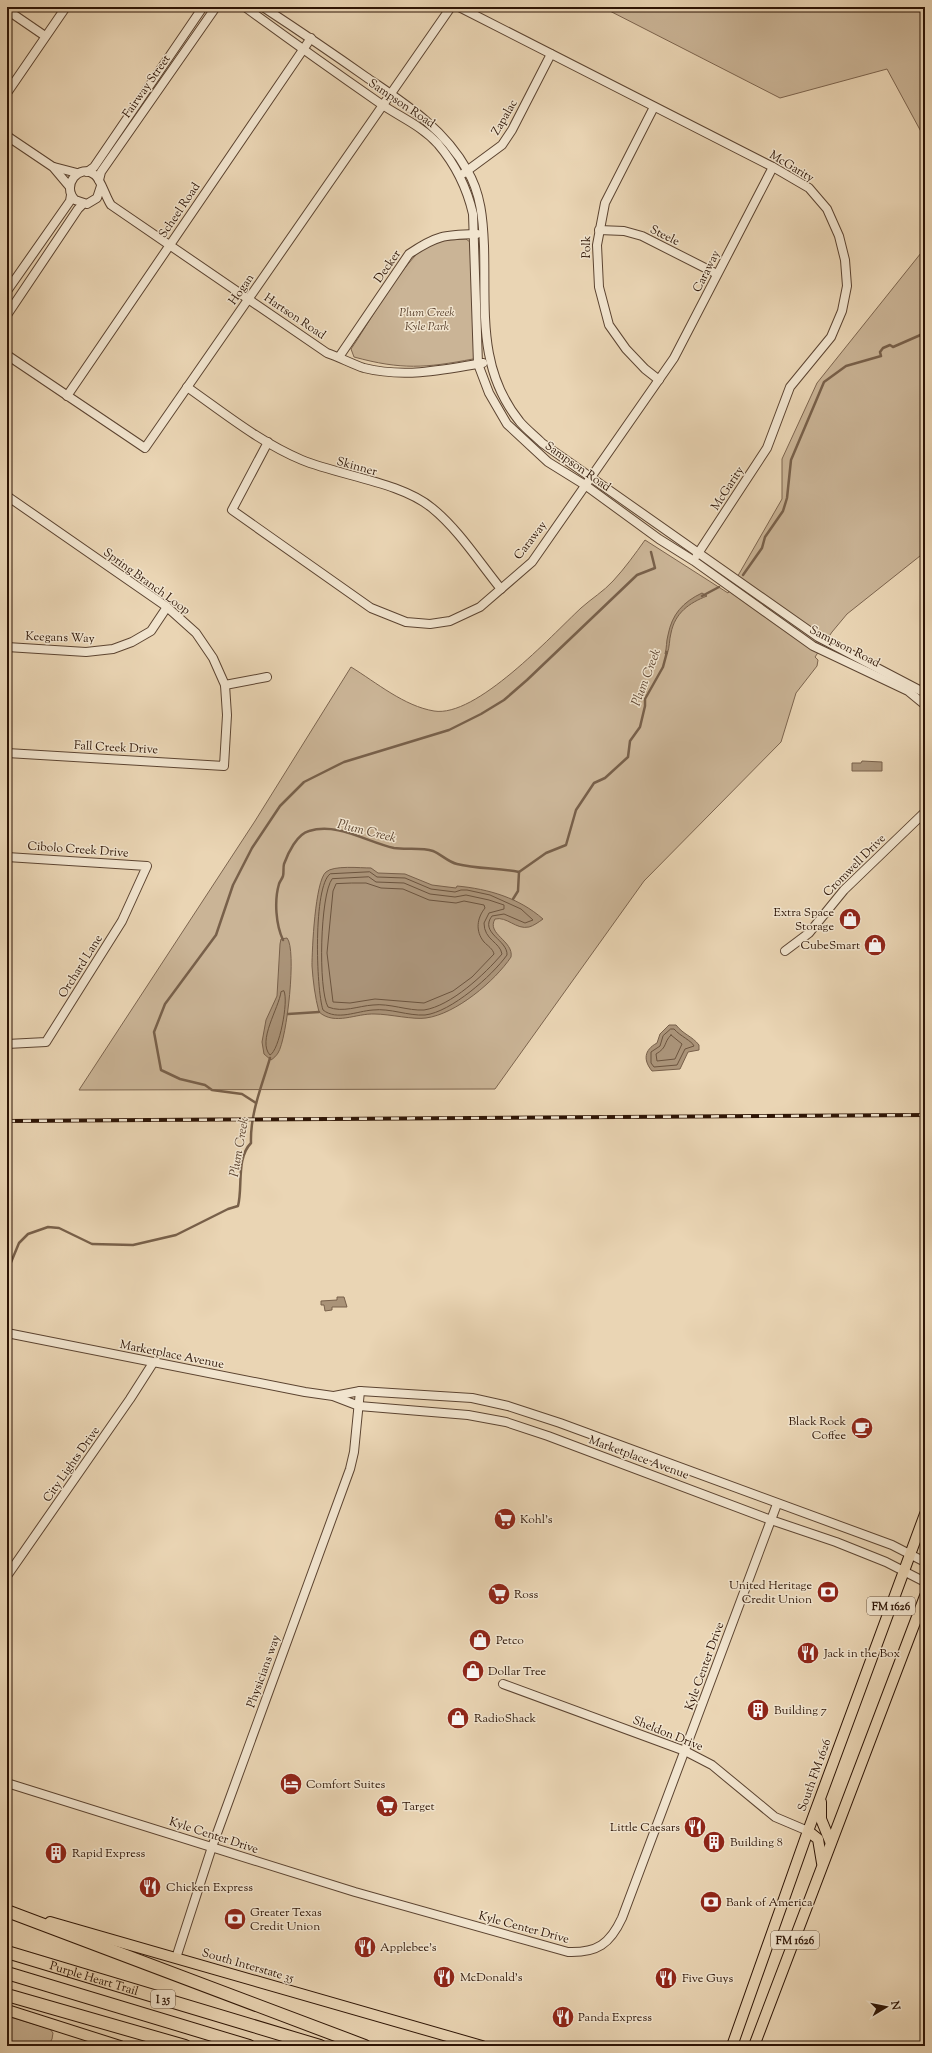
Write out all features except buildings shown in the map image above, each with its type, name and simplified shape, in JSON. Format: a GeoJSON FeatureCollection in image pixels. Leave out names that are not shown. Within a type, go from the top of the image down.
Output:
{"type":"FeatureCollection","features":[{"type":"Feature","properties":{"kind":"highway"},"geometry":{"type":"LineString","coordinates":[[7,1910],[365,2046]]}},
{"type":"Feature","properties":{"kind":"highway","name":"Purple Heart Trail"},"geometry":{"type":"LineString","coordinates":[[7,1952],[320,2046]]}},
{"type":"Feature","properties":{"kind":"highway","name":"Purple Heart Trail"},"geometry":{"type":"LineString","coordinates":[[7,1973],[249,2046]]}},
{"type":"Feature","properties":{"kind":"highway"},"geometry":{"type":"LineString","coordinates":[[7,1995],[185,2046]]}},
{"type":"Feature","properties":{"kind":"main road","name":"South FM 1626"},"geometry":{"type":"LineString","coordinates":[[732,2046],[808,1831],[925,1514]]}},
{"type":"Feature","properties":{"kind":"main road","name":"FM 1626"},"geometry":{"type":"LineString","coordinates":[[754,2046],[830,1841],[925,1596]]}},
{"type":"Feature","properties":{"kind":"main road"},"geometry":{"type":"LineString","coordinates":[[821,1796],[821,1819],[830,1841]]}},
{"type":"Feature","properties":{"kind":"main road"},"geometry":{"type":"LineString","coordinates":[[808,1831],[818,1840],[822,1863]]}},
{"type":"Feature","properties":{"kind":"main road","name":"South Interstate 35"},"geometry":{"type":"LineString","coordinates":[[7,1910],[482,2046]]}},
{"type":"Feature","properties":{"kind":"main road"},"geometry":{"type":"LineString","coordinates":[[7,2010],[120,2046]]}},
{"type":"Feature","properties":{"kind":"street"},"geometry":{"type":"LineString","coordinates":[[7,93],[66,7]]}},
{"type":"Feature","properties":{"kind":"street","name":"Fairway Street"},"geometry":{"type":"LineString","coordinates":[[86,172],[94,167],[203,7]]}},
{"type":"Feature","properties":{"kind":"street","name":"Fairway Street"},"geometry":{"type":"LineString","coordinates":[[100,183],[101,172],[216,7]]}},
{"type":"Feature","properties":{"kind":"street","name":"Sampson Road"},"geometry":{"type":"LineString","coordinates":[[245,7],[303,50],[383,105],[424,130],[438,144],[460,176],[469,195],[473,214],[478,364],[489,393],[507,424],[548,462],[585,485],[659,539],[694,561],[813,646],[908,691],[925,705]]}},
{"type":"Feature","properties":{"kind":"street","name":"Sampson Road"},"geometry":{"type":"LineString","coordinates":[[263,7],[311,38],[390,94],[437,130],[449,142],[468,170],[481,207],[484,234],[486,346],[489,362],[494,377],[505,400],[522,424],[542,443],[592,476],[818,637],[925,693]]}},
{"type":"Feature","properties":{"kind":"street","name":"Hogan"},"geometry":{"type":"LineString","coordinates":[[7,355],[145,448],[450,7]]}},
{"type":"Feature","properties":{"kind":"street","name":"McGarity"},"geometry":{"type":"LineString","coordinates":[[459,7],[773,167],[809,188],[827,209],[839,236],[845,260],[847,286],[842,310],[830,337],[790,387],[767,448],[694,561]]}},
{"type":"Feature","properties":{"kind":"street"},"geometry":{"type":"LineString","coordinates":[[7,10],[45,36]]}},
{"type":"Feature","properties":{"kind":"street","name":"Scheel Road"},"geometry":{"type":"LineString","coordinates":[[67,396],[311,38]]}},
{"type":"Feature","properties":{"kind":"street","name":"Zapalac"},"geometry":{"type":"LineString","coordinates":[[460,176],[502,145],[512,130],[551,54]]}},
{"type":"Feature","properties":{"kind":"street","name":"Polk"},"geometry":{"type":"LineString","coordinates":[[654,107],[605,203],[598,230],[597,245],[599,287],[609,325],[626,349],[645,369],[659,380]]}},
{"type":"Feature","properties":{"kind":"street"},"geometry":{"type":"LineString","coordinates":[[7,136],[53,167],[69,186],[71,195],[70,201],[7,291]]}},
{"type":"Feature","properties":{"kind":"street"},"geometry":{"type":"LineString","coordinates":[[7,316],[87,203],[97,198],[100,183],[93,173],[86,172],[77,174],[53,167]]}},
{"type":"Feature","properties":{"kind":"street","name":"Caraway"},"geometry":{"type":"LineString","coordinates":[[268,442],[232,510],[371,608],[406,622],[430,624],[450,621],[480,607],[532,562],[674,358],[773,167]]}},
{"type":"Feature","properties":{"kind":"street"},"geometry":{"type":"LineString","coordinates":[[69,186],[71,180],[77,174]]}},
{"type":"Feature","properties":{"kind":"street","name":"Hartson Road"},"geometry":{"type":"LineString","coordinates":[[100,183],[111,205],[327,353],[364,368],[399,373],[431,373],[489,362]]}},
{"type":"Feature","properties":{"kind":"street"},"geometry":{"type":"LineString","coordinates":[[71,195],[75,200],[87,203]]}},
{"type":"Feature","properties":{"kind":"street","name":"Hartson Road"},"geometry":{"type":"LineString","coordinates":[[87,203],[111,205]]}},
{"type":"Feature","properties":{"kind":"street","name":"Steele"},"geometry":{"type":"LineString","coordinates":[[598,230],[624,231],[642,236],[717,274]]}},
{"type":"Feature","properties":{"kind":"street","name":"Decker"},"geometry":{"type":"LineString","coordinates":[[339,358],[409,254],[426,242],[442,236],[484,234]]}},
{"type":"Feature","properties":{"kind":"street","name":"Skinner"},"geometry":{"type":"LineString","coordinates":[[187,387],[268,442],[317,466],[409,493],[432,508],[455,531],[501,589]]}},
{"type":"Feature","properties":{"kind":"street","name":"Spring Branch Loop"},"geometry":{"type":"LineString","coordinates":[[7,496],[167,607],[196,633],[213,658],[224,685],[227,715],[224,766]]}},
{"type":"Feature","properties":{"kind":"street","name":"Keegans Way"},"geometry":{"type":"LineString","coordinates":[[7,647],[86,652],[113,649],[132,642],[151,631],[167,607]]}},
{"type":"Feature","properties":{"kind":"street"},"geometry":{"type":"LineString","coordinates":[[224,685],[267,677]]}},
{"type":"Feature","properties":{"kind":"street","name":"Fall Creek Drive"},"geometry":{"type":"LineString","coordinates":[[7,753],[224,766]]}},
{"type":"Feature","properties":{"kind":"street","name":"Cromwell Drive"},"geometry":{"type":"LineString","coordinates":[[785,951],[809,933],[844,890],[925,812]]}},
{"type":"Feature","properties":{"kind":"street","name":"Cibolo Creek Drive"},"geometry":{"type":"LineString","coordinates":[[7,857],[147,866]]}},
{"type":"Feature","properties":{"kind":"street","name":"Orchard Lane"},"geometry":{"type":"LineString","coordinates":[[7,1044],[46,1042],[122,921],[147,866]]}},
{"type":"Feature","properties":{"kind":"street","name":"Marketplace Avenue"},"geometry":{"type":"LineString","coordinates":[[7,1333],[153,1363],[333,1396],[359,1406],[468,1415],[506,1422],[858,1551],[925,1582]]}},
{"type":"Feature","properties":{"kind":"street","name":"City Lights Drive"},"geometry":{"type":"LineString","coordinates":[[7,1576],[130,1399],[153,1363]]}},
{"type":"Feature","properties":{"kind":"street","name":"Marketplace Avenue"},"geometry":{"type":"LineString","coordinates":[[333,1396],[360,1391],[472,1398],[508,1406],[592,1434],[777,1504],[892,1545],[925,1562]]}},
{"type":"Feature","properties":{"kind":"street","name":"Physicians way"},"geometry":{"type":"LineString","coordinates":[[176,1958],[212,1847],[350,1469],[354,1452],[360,1391]]}},
{"type":"Feature","properties":{"kind":"street","name":"Kyle Center Drive"},"geometry":{"type":"LineString","coordinates":[[7,1783],[355,1892],[568,1952],[595,1950],[615,1933],[777,1504]]}},
{"type":"Feature","properties":{"kind":"street","name":"Sheldon Drive"},"geometry":{"type":"LineString","coordinates":[[503,1684],[685,1751],[712,1765],[775,1817],[808,1831]]}},
{"type":"Feature","properties":{"kind":"green space"},"geometry":{"type":"Polygon","coordinates":[[[602,7],[925,7],[925,139],[887,69],[780,98],[602,7]]]}},
{"type":"Feature","properties":{"kind":"green space","name":"Plum Creek Kyle Park"},"geometry":{"type":"Polygon","coordinates":[[[466,239],[470,242],[476,356],[473,359],[427,366],[400,366],[354,357],[351,349],[387,293],[418,253],[427,246],[436,242],[466,239]]]}},
{"type":"Feature","properties":{"kind":"green space"},"geometry":{"type":"Polygon","coordinates":[[[925,248],[925,552],[847,614],[832,632],[815,657],[818,660],[817,666],[796,693],[781,742],[644,881],[495,1089],[79,1090],[255,821],[351,667],[401,699],[423,708],[434,711],[451,710],[470,702],[491,689],[512,673],[581,608],[602,592],[626,566],[645,540],[728,593],[782,499],[782,459],[817,383],[925,248]]]}},
{"type":"Feature","properties":{"kind":"green space"},"geometry":{"type":"Polygon","coordinates":[[[7,2016],[50,2029],[53,2033],[52,2039],[48,2046],[7,2046],[7,2016]]]}},
{"type":"Feature","properties":{"kind":"water"},"geometry":{"type":"Polygon","coordinates":[[[702,593],[707,596],[694,602],[679,614],[673,626],[667,654],[665,654],[667,638],[672,621],[679,610],[689,600],[702,593]]]}},
{"type":"Feature","properties":{"kind":"water"},"geometry":{"type":"Polygon","coordinates":[[[862,761],[882,762],[882,771],[852,771],[852,763],[861,763],[862,761]]]}},
{"type":"Feature","properties":{"kind":"water"},"geometry":{"type":"Polygon","coordinates":[[[335,868],[371,868],[378,873],[405,874],[432,885],[456,888],[457,886],[469,887],[492,892],[524,905],[543,919],[532,926],[520,927],[504,919],[495,919],[493,924],[494,929],[508,946],[511,951],[511,957],[485,986],[474,995],[450,1010],[426,1018],[408,1018],[375,1014],[339,1019],[325,1016],[319,1012],[315,995],[312,966],[317,901],[322,878],[326,872],[335,868]]]}},
{"type":"Feature","properties":{"kind":"water"},"geometry":{"type":"Polygon","coordinates":[[[287,938],[290,946],[291,959],[290,994],[285,1031],[278,1053],[271,1060],[264,1054],[262,1042],[266,1020],[277,996],[281,939],[287,938]]]}},
{"type":"Feature","properties":{"kind":"water"},"geometry":{"type":"Polygon","coordinates":[[[669,1025],[676,1025],[694,1039],[699,1045],[699,1050],[688,1052],[680,1069],[652,1071],[647,1063],[647,1052],[657,1043],[660,1034],[669,1025]]]}},
{"type":"Feature","properties":{"kind":"water"},"geometry":{"type":"Polygon","coordinates":[[[337,1297],[344,1297],[347,1307],[332,1307],[332,1310],[325,1311],[324,1305],[321,1305],[321,1301],[337,1300],[337,1297]]]}},
{"type":"Feature","properties":{"kind":"waterway","name":"Plum Creek"},"geometry":{"type":"LineString","coordinates":[[743,575],[762,548],[765,537],[783,511],[787,498],[791,460],[824,382],[846,366],[881,356],[880,352],[883,348],[890,345],[893,347],[925,333]]}},
{"type":"Feature","properties":{"kind":"waterway"},"geometry":{"type":"LineString","coordinates":[[256,1103],[242,1094],[212,1090],[205,1085],[180,1079],[161,1070],[154,1032],[165,1004],[216,935],[233,885],[252,848],[280,806],[304,782],[344,762],[449,730],[481,714],[504,700],[637,575],[655,568],[651,552]]}},
{"type":"Feature","properties":{"kind":"waterway","name":"Plum Creek"},"geometry":{"type":"LineString","coordinates":[[702,596],[719,587]]}},
{"type":"Feature","properties":{"kind":"waterway","name":"Plum Creek"},"geometry":{"type":"LineString","coordinates":[[283,940],[276,913],[277,891],[283,876],[284,864],[291,850],[297,840],[309,831],[320,829],[341,831],[394,848],[424,849],[433,851],[457,864],[519,872],[546,853],[566,845],[576,810],[594,783],[605,778],[628,757],[630,741],[640,727],[645,706],[645,699],[663,667],[667,652]]}},
{"type":"Feature","properties":{"kind":"waterway"},"geometry":{"type":"LineString","coordinates":[[513,899],[518,891],[519,872]]}},
{"type":"Feature","properties":{"kind":"waterway"},"geometry":{"type":"LineString","coordinates":[[288,1014],[319,1012]]}},
{"type":"Feature","properties":{"kind":"waterway","name":"Plum Creek"},"geometry":{"type":"LineString","coordinates":[[7,1272],[19,1243],[28,1234],[48,1227],[59,1228],[92,1244],[133,1245],[176,1235],[228,1209],[238,1206],[243,1156],[251,1143],[254,1110],[270,1058]]}},
{"type":"Feature","properties":{"kind":"railway"},"geometry":{"type":"LineString","coordinates":[[7,1121],[925,1115]]}},
{"type":"Feature","properties":{"kind":"place","name":"Extra Space Storage"},"geometry":{"type":"Point","coordinates":[850,919]}},
{"type":"Feature","properties":{"kind":"place","name":"CubeSmart"},"geometry":{"type":"Point","coordinates":[875,945]}},
{"type":"Feature","properties":{"kind":"place","name":"Black Rock Coffee"},"geometry":{"type":"Point","coordinates":[862,1428]}},
{"type":"Feature","properties":{"kind":"place","name":"Kohl's"},"geometry":{"type":"Point","coordinates":[505,1519]}},
{"type":"Feature","properties":{"kind":"place","name":"United Heritage Credit Union"},"geometry":{"type":"Point","coordinates":[828,1592]}},
{"type":"Feature","properties":{"kind":"place","name":"Ross"},"geometry":{"type":"Point","coordinates":[499,1594]}},
{"type":"Feature","properties":{"kind":"place","name":"Petco"},"geometry":{"type":"Point","coordinates":[480,1640]}},
{"type":"Feature","properties":{"kind":"place","name":"Jack in the Box"},"geometry":{"type":"Point","coordinates":[808,1653]}},
{"type":"Feature","properties":{"kind":"place","name":"Dollar Tree"},"geometry":{"type":"Point","coordinates":[473,1671]}},
{"type":"Feature","properties":{"kind":"place","name":"Building 7"},"geometry":{"type":"Point","coordinates":[758,1710]}},
{"type":"Feature","properties":{"kind":"place","name":"RadioShack"},"geometry":{"type":"Point","coordinates":[458,1718]}},
{"type":"Feature","properties":{"kind":"place","name":"Comfort Suites"},"geometry":{"type":"Point","coordinates":[291,1784]}},
{"type":"Feature","properties":{"kind":"place","name":"Target"},"geometry":{"type":"Point","coordinates":[387,1806]}},
{"type":"Feature","properties":{"kind":"place","name":"Little Caesars"},"geometry":{"type":"Point","coordinates":[695,1827]}},
{"type":"Feature","properties":{"kind":"place","name":"Building 8"},"geometry":{"type":"Point","coordinates":[714,1842]}},
{"type":"Feature","properties":{"kind":"place","name":"Rapid Express"},"geometry":{"type":"Point","coordinates":[56,1853]}},
{"type":"Feature","properties":{"kind":"place","name":"Chicken Express"},"geometry":{"type":"Point","coordinates":[150,1887]}},
{"type":"Feature","properties":{"kind":"place","name":"Bank of America"},"geometry":{"type":"Point","coordinates":[711,1902]}},
{"type":"Feature","properties":{"kind":"place","name":"Greater Texas Credit Union"},"geometry":{"type":"Point","coordinates":[235,1919]}},
{"type":"Feature","properties":{"kind":"place","name":"Applebee's"},"geometry":{"type":"Point","coordinates":[365,1947]}},
{"type":"Feature","properties":{"kind":"place","name":"McDonald's"},"geometry":{"type":"Point","coordinates":[444,1977]}},
{"type":"Feature","properties":{"kind":"place","name":"Five Guys"},"geometry":{"type":"Point","coordinates":[666,1978]}},
{"type":"Feature","properties":{"kind":"place","name":"Panda Express"},"geometry":{"type":"Point","coordinates":[563,2017]}}]}
